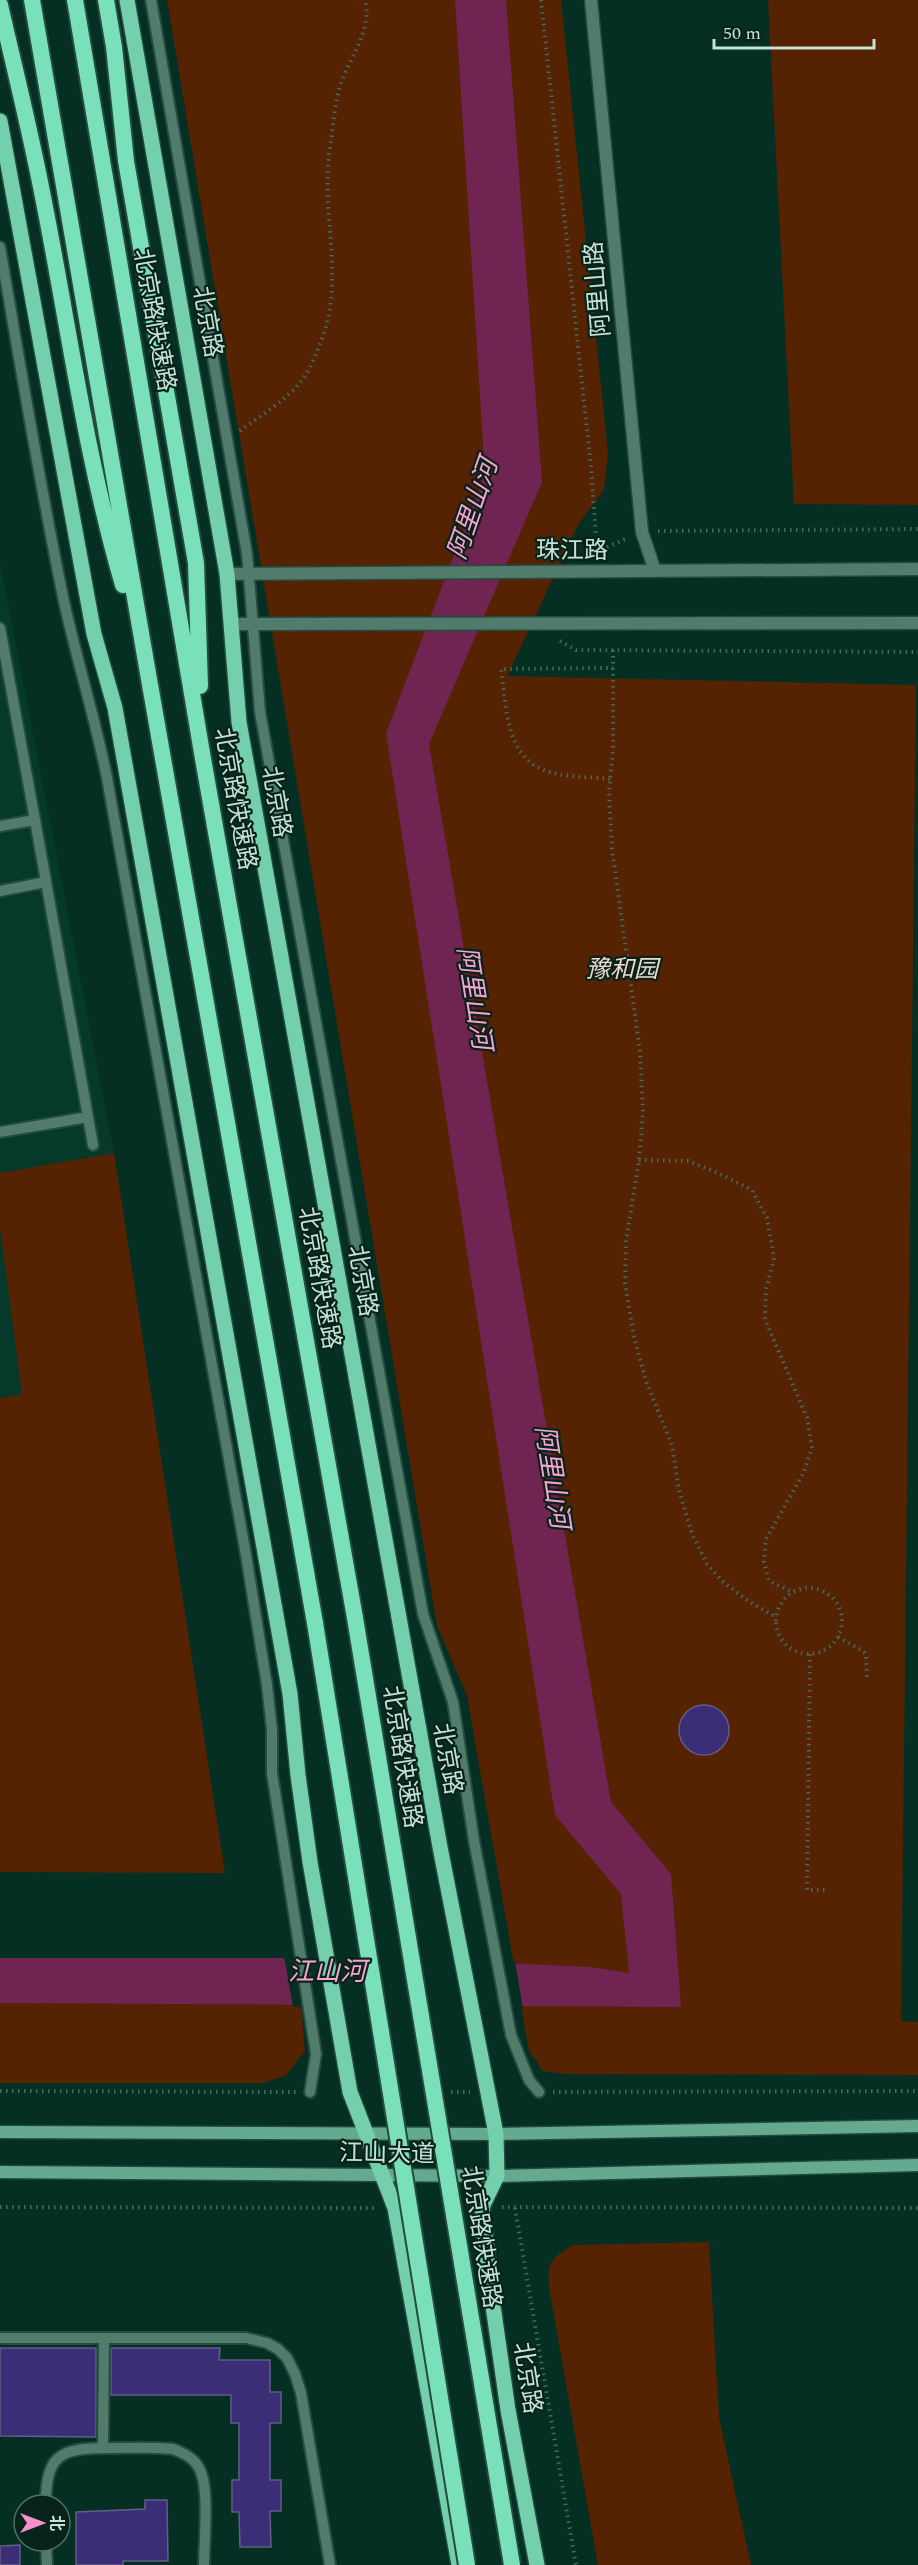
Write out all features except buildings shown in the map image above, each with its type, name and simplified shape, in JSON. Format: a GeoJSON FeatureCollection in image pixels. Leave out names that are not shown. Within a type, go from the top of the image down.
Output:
{"type":"FeatureCollection","features":[{"type":"Feature","properties":{"kind":"highway"},"geometry":{"type":"LineString","coordinates":[[32,0],[315,1623],[467,2565]]}},
{"type":"Feature","properties":{"kind":"highway","name":"北京路快速路"},"geometry":{"type":"LineString","coordinates":[[75,0],[202,753],[355,1618],[512,2565]]}},
{"type":"Feature","properties":{"kind":"highway"},"geometry":{"type":"LineString","coordinates":[[106,0],[114,47],[126,161],[196,563],[202,753]]}},
{"type":"Feature","properties":{"kind":"highway"},"geometry":{"type":"LineString","coordinates":[[0,5],[41,188],[80,400],[112,545],[146,662]]}},
{"type":"Feature","properties":{"kind":"main road","name":"北京路"},"geometry":{"type":"LineString","coordinates":[[128,0],[227,574],[239,722],[472,2016],[496,2134],[497,2176],[482,2207],[491,2292],[508,2410],[537,2565]]}},
{"type":"Feature","properties":{"kind":"main road"},"geometry":{"type":"LineString","coordinates":[[0,121],[94,634],[115,708],[291,1694],[298,1775],[310,1862],[350,2092],[395,2208],[459,2565]]}},
{"type":"Feature","properties":{"kind":"main road","name":"江山大道"},"geometry":{"type":"LineString","coordinates":[[0,2133],[496,2134],[918,2126]]}},
{"type":"Feature","properties":{"kind":"main road","name":"江山大道"},"geometry":{"type":"LineString","coordinates":[[0,2172],[497,2176],[918,2165]]}},
{"type":"Feature","properties":{"kind":"street","name":"阿里山路"},"geometry":{"type":"LineString","coordinates":[[591,0],[642,531],[655,572]]}},
{"type":"Feature","properties":{"kind":"street","name":"珠江路"},"geometry":{"type":"LineString","coordinates":[[227,574],[918,569]]}},
{"type":"Feature","properties":{"kind":"street"},"geometry":{"type":"LineString","coordinates":[[232,624],[918,623]]}},
{"type":"Feature","properties":{"kind":"lane"},"geometry":{"type":"LineString","coordinates":[[151,0],[249,574],[260,712],[421,1603],[453,1702],[474,1841],[511,2035],[529,2080],[539,2092]]}},
{"type":"Feature","properties":{"kind":"lane"},"geometry":{"type":"LineString","coordinates":[[0,247],[24,394],[63,596],[77,659],[98,730],[246,1555],[268,1696],[272,1730],[272,1773],[316,2054],[310,2092]]}},
{"type":"Feature","properties":{"kind":"lane"},"geometry":{"type":"LineString","coordinates":[[0,628],[93,1145]]}},
{"type":"Feature","properties":{"kind":"lane"},"geometry":{"type":"LineString","coordinates":[[0,826],[35,820]]}},
{"type":"Feature","properties":{"kind":"lane"},"geometry":{"type":"LineString","coordinates":[[0,891],[46,882]]}},
{"type":"Feature","properties":{"kind":"lane"},"geometry":{"type":"LineString","coordinates":[[0,1132],[88,1117]]}},
{"type":"Feature","properties":{"kind":"lane"},"geometry":{"type":"LineString","coordinates":[[0,2338],[246,2338],[267,2343],[283,2354],[295,2374],[301,2393],[330,2565]]}},
{"type":"Feature","properties":{"kind":"lane"},"geometry":{"type":"LineString","coordinates":[[103,2448],[104,2338]]}},
{"type":"Feature","properties":{"kind":"lane"},"geometry":{"type":"LineString","coordinates":[[46,2493],[47,2481],[56,2461],[70,2450],[173,2449],[187,2454],[199,2466],[205,2483],[204,2565]]}},
{"type":"Feature","properties":{"kind":"path"},"geometry":{"type":"LineString","coordinates":[[227,440],[276,404],[303,379],[320,346],[330,316],[332,272],[328,212],[328,160],[339,89],[363,37],[368,10],[365,0]]}},
{"type":"Feature","properties":{"kind":"path"},"geometry":{"type":"LineString","coordinates":[[540,0],[591,467],[597,551]]}},
{"type":"Feature","properties":{"kind":"path"},"geometry":{"type":"LineString","coordinates":[[588,555],[642,531],[918,529]]}},
{"type":"Feature","properties":{"kind":"path"},"geometry":{"type":"LineString","coordinates":[[533,625],[576,650],[918,652]]}},
{"type":"Feature","properties":{"kind":"path"},"geometry":{"type":"LineString","coordinates":[[613,650],[613,750],[610,779],[612,849],[640,1051],[643,1112],[639,1160],[626,1242],[625,1284],[634,1336],[646,1381],[672,1445],[679,1490],[692,1534],[707,1564],[721,1580],[748,1601],[776,1617]]}},
{"type":"Feature","properties":{"kind":"path"},"geometry":{"type":"LineString","coordinates":[[610,779],[551,773],[535,767],[521,755],[511,735],[501,669],[613,668]]}},
{"type":"Feature","properties":{"kind":"path"},"geometry":{"type":"LineString","coordinates":[[639,1160],[688,1161],[720,1174],[752,1190],[767,1218],[774,1258],[766,1290],[765,1319],[807,1418],[812,1448],[803,1474],[766,1539],[764,1562],[769,1581],[793,1592]]}},
{"type":"Feature","properties":{"kind":"path"},"geometry":{"type":"LineString","coordinates":[[813,1588],[831,1597],[841,1615],[841,1626],[838,1637],[831,1645],[810,1654],[789,1647],[781,1638],[776,1617],[779,1607],[793,1592],[813,1588]]}},
{"type":"Feature","properties":{"kind":"path"},"geometry":{"type":"LineString","coordinates":[[838,1637],[866,1654],[867,1678]]}},
{"type":"Feature","properties":{"kind":"path"},"geometry":{"type":"LineString","coordinates":[[810,1654],[807,1890],[829,1890]]}},
{"type":"Feature","properties":{"kind":"path"},"geometry":{"type":"LineString","coordinates":[[0,2091],[310,2092]]}},
{"type":"Feature","properties":{"kind":"path"},"geometry":{"type":"LineString","coordinates":[[539,2092],[918,2091]]}},
{"type":"Feature","properties":{"kind":"path"},"geometry":{"type":"LineString","coordinates":[[442,2092],[488,2092]]}},
{"type":"Feature","properties":{"kind":"path"},"geometry":{"type":"LineString","coordinates":[[515,2208],[576,2565]]}},
{"type":"Feature","properties":{"kind":"shaded area"},"geometry":{"type":"Polygon","coordinates":[[[0,562],[114,1153],[225,1873],[0,1872],[0,562]]]}},
{"type":"Feature","properties":{"kind":"green space","name":"豫和园"},"geometry":{"type":"Polygon","coordinates":[[[167,0],[561,0],[608,453],[604,490],[579,523],[507,676],[916,685],[901,2021],[918,2022],[918,2075],[564,2074],[543,2071],[529,2051],[467,1696],[437,1626],[167,0]]]}},
{"type":"Feature","properties":{"kind":"green space"},"geometry":{"type":"Polygon","coordinates":[[[768,0],[918,0],[918,505],[794,504],[768,0]]]}},
{"type":"Feature","properties":{"kind":"green space"},"geometry":{"type":"Polygon","coordinates":[[[114,1153],[225,1873],[0,1872],[0,1398],[22,1394],[0,1228],[0,1173],[114,1153]]]}},
{"type":"Feature","properties":{"kind":"green space"},"geometry":{"type":"Polygon","coordinates":[[[0,2003],[301,2004],[305,2051],[286,2075],[263,2083],[0,2083],[0,2003]]]}},
{"type":"Feature","properties":{"kind":"green space"},"geometry":{"type":"Polygon","coordinates":[[[709,2242],[719,2418],[751,2565],[598,2565],[550,2293],[549,2269],[558,2255],[573,2245],[709,2242]]]}},
{"type":"Feature","properties":{"kind":"water"},"geometry":{"type":"Polygon","coordinates":[[[455,0],[506,0],[542,482],[429,744],[611,1802],[671,1874],[681,2007],[0,2003],[0,1958],[392,1958],[591,1967],[629,1973],[621,1894],[555,1815],[386,733],[485,474],[455,0]]]}},
{"type":"Feature","properties":{"kind":"pier"},"geometry":{"type":"Polygon","coordinates":[[[284,1955],[392,1955],[515,1961],[523,2009],[293,2007],[284,1955]]]}},
{"type":"Feature","properties":{"kind":"water label","name":"阿里山河"},"geometry":{"type":"Point","coordinates":[473,509]}},
{"type":"Feature","properties":{"kind":"water label","name":"阿里山河"},"geometry":{"type":"Point","coordinates":[474,998]}},
{"type":"Feature","properties":{"kind":"water label","name":"阿里山河"},"geometry":{"type":"Point","coordinates":[552,1477]}},
{"type":"Feature","properties":{"kind":"water label","name":"江山河"},"geometry":{"type":"Point","coordinates":[327,1972]}}]}
